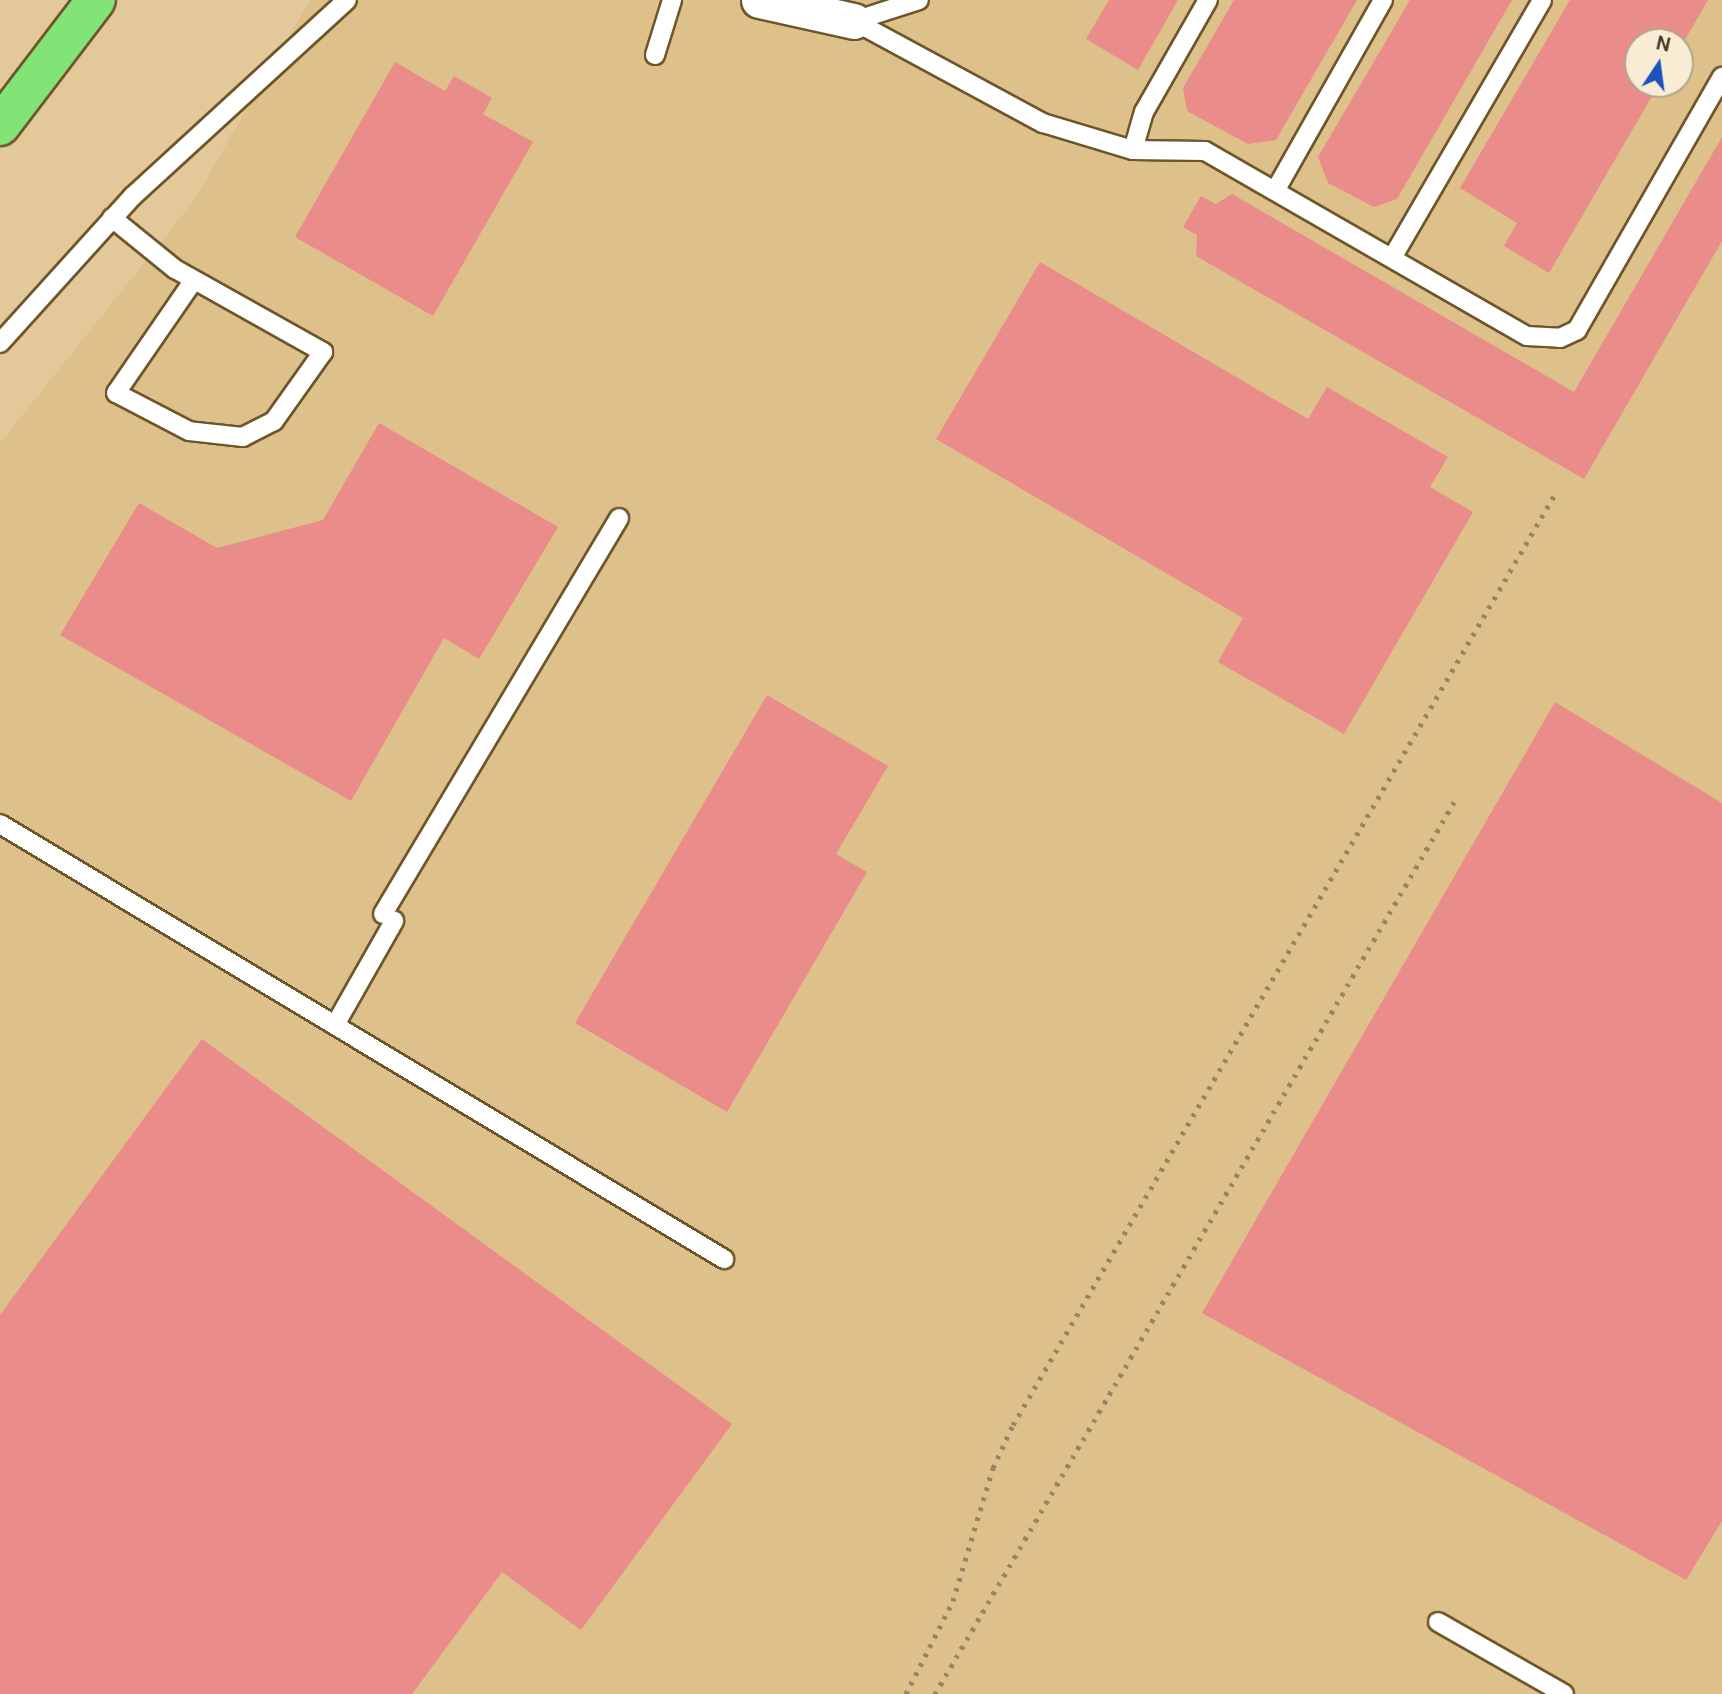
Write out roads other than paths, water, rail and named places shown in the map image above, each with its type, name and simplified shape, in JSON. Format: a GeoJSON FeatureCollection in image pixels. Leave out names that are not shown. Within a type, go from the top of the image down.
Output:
{"type":"FeatureCollection","features":[{"type":"Feature","properties":{"kind":"highway"},"geometry":{"type":"LineString","coordinates":[[0,126],[96,0]]}},
{"type":"Feature","properties":{"kind":"street"},"geometry":{"type":"LineString","coordinates":[[759,0],[854,21]]}},
{"type":"Feature","properties":{"kind":"lane"},"geometry":{"type":"LineString","coordinates":[[0,342],[112,218],[347,0]]}},
{"type":"Feature","properties":{"kind":"lane"},"geometry":{"type":"LineString","coordinates":[[654,55],[672,0]]}},
{"type":"Feature","properties":{"kind":"lane"},"geometry":{"type":"LineString","coordinates":[[854,21],[919,0]]}},
{"type":"Feature","properties":{"kind":"lane"},"geometry":{"type":"LineString","coordinates":[[1133,150],[1144,112],[1208,0]]}},
{"type":"Feature","properties":{"kind":"lane"},"geometry":{"type":"LineString","coordinates":[[1275,191],[1384,0]]}},
{"type":"Feature","properties":{"kind":"lane"},"geometry":{"type":"LineString","coordinates":[[1392,258],[1542,0]]}},
{"type":"Feature","properties":{"kind":"lane"},"geometry":{"type":"LineString","coordinates":[[854,21],[1043,123],[1133,150],[1205,151],[1527,336],[1560,338],[1577,330],[1722,77]]}},
{"type":"Feature","properties":{"kind":"lane"},"geometry":{"type":"LineString","coordinates":[[112,218],[194,280],[323,352],[274,421],[243,437],[189,431],[116,393],[194,280]]}},
{"type":"Feature","properties":{"kind":"lane"},"geometry":{"type":"LineString","coordinates":[[335,1025],[388,918],[619,517]]}},
{"type":"Feature","properties":{"kind":"lane"},"geometry":{"type":"LineString","coordinates":[[0,824],[724,1259]]}},
{"type":"Feature","properties":{"kind":"lane"},"geometry":{"type":"LineString","coordinates":[[1438,1622],[1564,1694]]}},
{"type":"Feature","properties":{"kind":"railway"},"geometry":{"type":"LineString","coordinates":[[906,1694],[953,1601],[993,1468],[1013,1425],[1554,496]]}},
{"type":"Feature","properties":{"kind":"railway"},"geometry":{"type":"LineString","coordinates":[[935,1694],[1457,797]]}}]}
